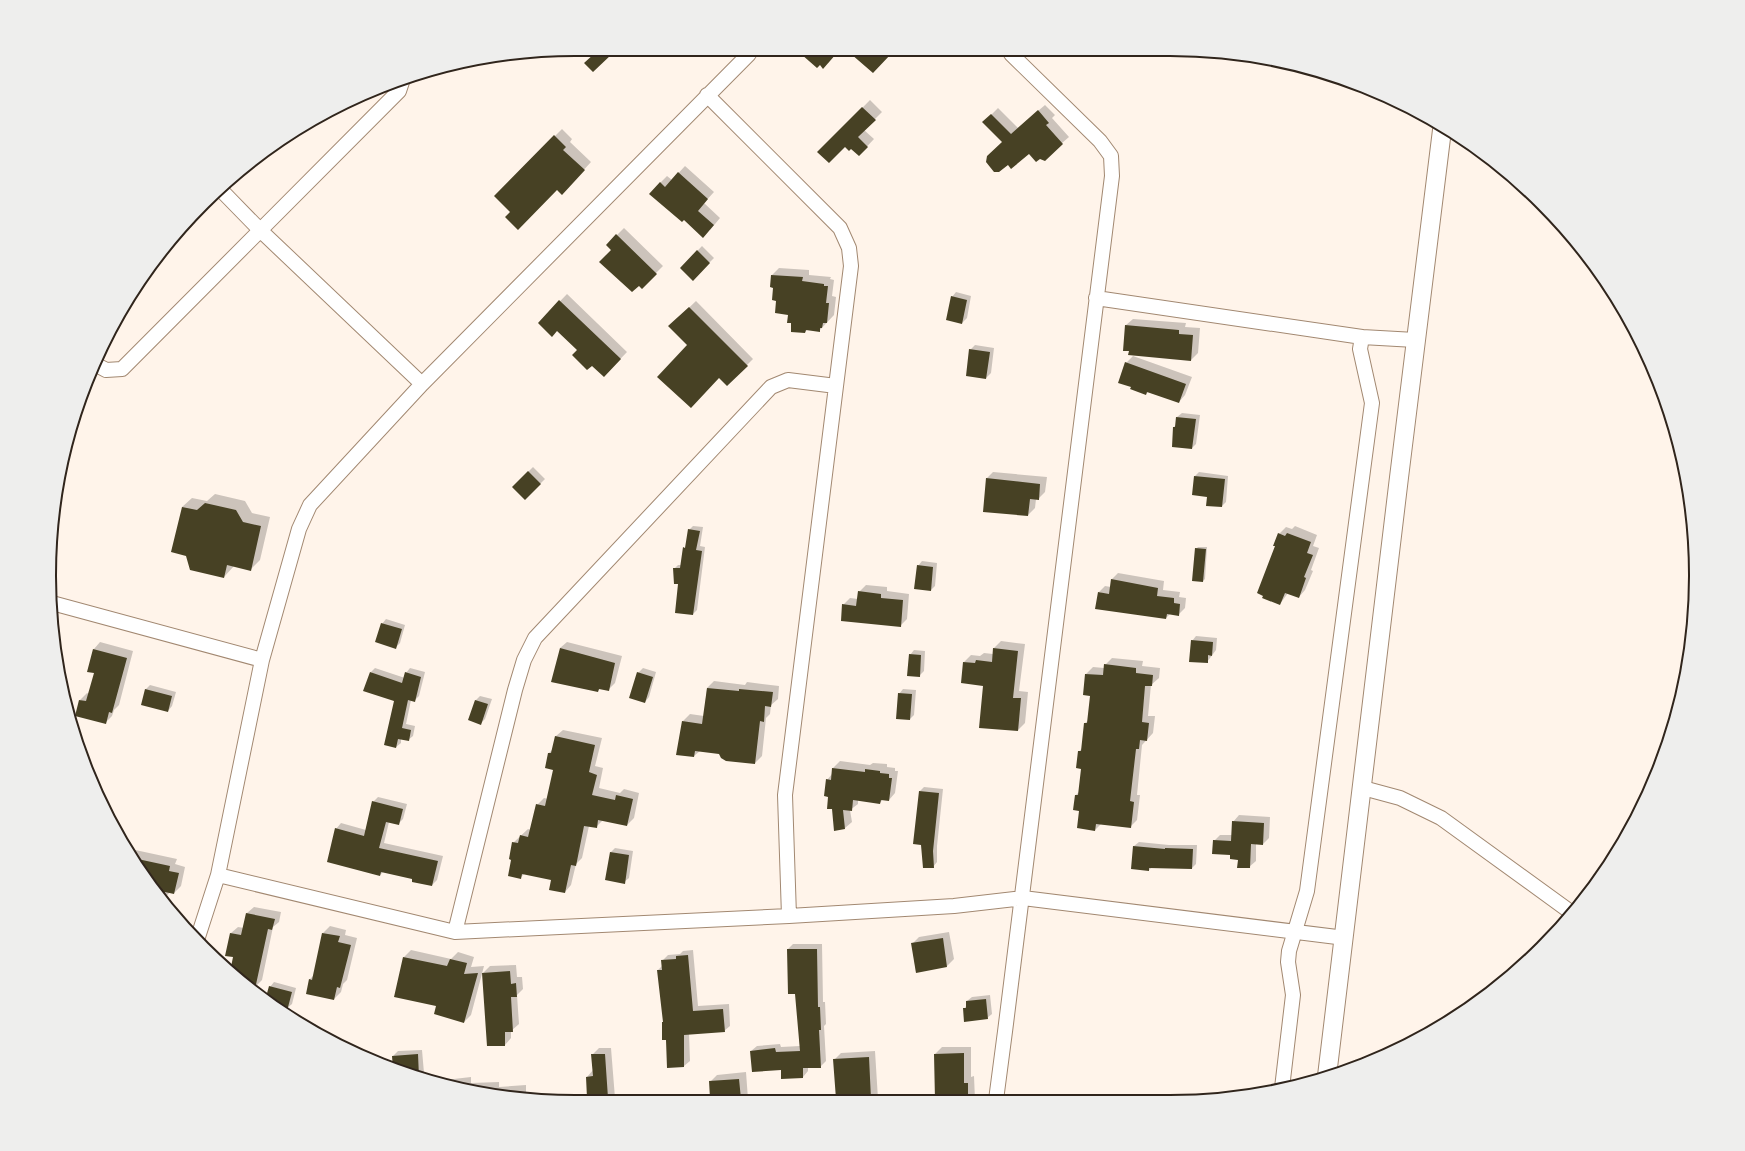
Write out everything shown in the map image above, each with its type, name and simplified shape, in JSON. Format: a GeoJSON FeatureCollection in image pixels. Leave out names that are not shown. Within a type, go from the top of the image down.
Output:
{"type":"FeatureCollection","features":[{"type":"Feature","properties":{"kind":"street"},"geometry":{"type":"LineString","coordinates":[[199,933],[218,875],[262,660],[299,529],[310,505],[422,384],[747,56]]}},
{"type":"Feature","properties":{"kind":"street"},"geometry":{"type":"LineString","coordinates":[[997,1095],[1023,898],[1112,176],[1111,156],[1100,142],[1013,56]]}},
{"type":"Feature","properties":{"kind":"street"},"geometry":{"type":"LineString","coordinates":[[101,367],[106,370],[122,369],[399,92],[400,87]]}},
{"type":"Feature","properties":{"kind":"street"},"geometry":{"type":"LineString","coordinates":[[707,95],[840,228],[849,248],[851,266],[785,795],[789,916]]}},
{"type":"Feature","properties":{"kind":"street"},"geometry":{"type":"LineString","coordinates":[[1328,1070],[1363,788],[1415,340],[1442,134]]}},
{"type":"Feature","properties":{"kind":"street"},"geometry":{"type":"LineString","coordinates":[[224,193],[260,230],[422,384]]}},
{"type":"Feature","properties":{"kind":"street"},"geometry":{"type":"LineString","coordinates":[[1096,298],[1362,337],[1415,340]]}},
{"type":"Feature","properties":{"kind":"street"},"geometry":{"type":"LineString","coordinates":[[1283,1082],[1293,995],[1288,962],[1294,931],[1307,890],[1372,402],[1360,349],[1362,337]]}},
{"type":"Feature","properties":{"kind":"street"},"geometry":{"type":"LineString","coordinates":[[455,932],[515,690],[524,660],[535,638],[771,387],[788,380],[836,386]]}},
{"type":"Feature","properties":{"kind":"street"},"geometry":{"type":"LineString","coordinates":[[57,604],[262,660]]}},
{"type":"Feature","properties":{"kind":"street"},"geometry":{"type":"LineString","coordinates":[[1363,788],[1400,798],[1441,818],[1567,910]]}},
{"type":"Feature","properties":{"kind":"street"},"geometry":{"type":"LineString","coordinates":[[218,875],[455,932],[789,916],[954,906],[1023,898],[1344,938]]}},
{"type":"Feature","properties":{"kind":"building"},"geometry":{"type":"Polygon","coordinates":[[[592,56],[610,56],[593,72],[584,63],[592,56]]]}},
{"type":"Feature","properties":{"kind":"building"},"geometry":{"type":"Polygon","coordinates":[[[803,56],[834,56],[823,69],[820,65],[817,68],[803,56]]]}},
{"type":"Feature","properties":{"kind":"building"},"geometry":{"type":"Polygon","coordinates":[[[853,56],[889,56],[873,73],[853,56]]]}},
{"type":"Feature","properties":{"kind":"building"},"geometry":{"type":"Polygon","coordinates":[[[862,107],[876,120],[858,137],[868,147],[859,156],[851,149],[849,151],[845,147],[829,163],[817,152],[862,107]]]}},
{"type":"Feature","properties":{"kind":"building"},"geometry":{"type":"Polygon","coordinates":[[[1038,110],[1049,123],[1046,125],[1063,144],[1045,161],[1040,159],[1036,162],[1029,154],[1011,169],[1008,165],[999,172],[994,172],[986,162],[987,156],[1002,142],[982,122],[991,114],[1011,134],[1038,110]]]}},
{"type":"Feature","properties":{"kind":"building"},"geometry":{"type":"Polygon","coordinates":[[[554,135],[566,147],[563,150],[585,170],[562,195],[557,190],[518,230],[505,217],[510,212],[494,196],[554,135]]]}},
{"type":"Feature","properties":{"kind":"building"},"geometry":{"type":"Polygon","coordinates":[[[678,172],[708,199],[698,211],[714,225],[703,238],[684,220],[682,222],[649,194],[660,182],[665,187],[678,172]]]}},
{"type":"Feature","properties":{"kind":"building"},"geometry":{"type":"Polygon","coordinates":[[[616,234],[657,274],[642,289],[639,286],[632,292],[599,262],[611,250],[606,245],[616,234]]]}},
{"type":"Feature","properties":{"kind":"building"},"geometry":{"type":"Polygon","coordinates":[[[697,250],[710,263],[693,281],[680,268],[697,250]]]}},
{"type":"Feature","properties":{"kind":"building"},"geometry":{"type":"Polygon","coordinates":[[[771,275],[803,277],[802,281],[824,284],[824,286],[828,286],[826,303],[829,303],[827,323],[823,323],[822,328],[820,328],[820,332],[806,330],[805,333],[791,332],[791,323],[787,323],[788,315],[775,313],[776,301],[772,300],[773,288],[770,287],[771,275]]]}},
{"type":"Feature","properties":{"kind":"building"},"geometry":{"type":"Polygon","coordinates":[[[951,296],[967,300],[962,324],[946,320],[951,296]]]}},
{"type":"Feature","properties":{"kind":"building"},"geometry":{"type":"Polygon","coordinates":[[[559,300],[621,359],[604,377],[592,366],[587,370],[572,355],[577,350],[557,331],[552,337],[538,323],[559,300]]]}},
{"type":"Feature","properties":{"kind":"building"},"geometry":{"type":"Polygon","coordinates":[[[689,307],[748,366],[727,386],[719,378],[691,408],[657,377],[687,345],[668,326],[689,307]]]}},
{"type":"Feature","properties":{"kind":"building"},"geometry":{"type":"Polygon","coordinates":[[[1125,325],[1179,330],[1179,334],[1193,335],[1191,361],[1128,355],[1129,351],[1123,351],[1125,325]]]}},
{"type":"Feature","properties":{"kind":"building"},"geometry":{"type":"Polygon","coordinates":[[[969,349],[990,352],[986,379],[966,376],[969,349]]]}},
{"type":"Feature","properties":{"kind":"building"},"geometry":{"type":"Polygon","coordinates":[[[1125,362],[1186,384],[1179,403],[1147,392],[1146,395],[1130,389],[1131,387],[1118,383],[1125,362]]]}},
{"type":"Feature","properties":{"kind":"building"},"geometry":{"type":"Polygon","coordinates":[[[1176,417],[1196,419],[1192,449],[1172,447],[1173,427],[1175,427],[1176,417]]]}},
{"type":"Feature","properties":{"kind":"building"},"geometry":{"type":"Polygon","coordinates":[[[528,471],[541,484],[525,500],[512,487],[528,471]]]}},
{"type":"Feature","properties":{"kind":"building"},"geometry":{"type":"Polygon","coordinates":[[[1194,476],[1225,479],[1222,507],[1206,506],[1207,497],[1192,495],[1194,476]]]}},
{"type":"Feature","properties":{"kind":"building"},"geometry":{"type":"Polygon","coordinates":[[[986,478],[1040,484],[1039,500],[1030,499],[1028,516],[983,512],[986,478]]]}},
{"type":"Feature","properties":{"kind":"building"},"geometry":{"type":"Polygon","coordinates":[[[205,503],[236,510],[243,522],[261,526],[251,571],[227,565],[224,578],[190,570],[186,556],[171,552],[182,507],[197,510],[205,503]]]}},
{"type":"Feature","properties":{"kind":"building"},"geometry":{"type":"Polygon","coordinates":[[[688,529],[700,531],[696,550],[702,551],[693,615],[675,613],[678,584],[674,584],[673,568],[680,568],[683,547],[685,548],[688,529]]]}},
{"type":"Feature","properties":{"kind":"building"},"geometry":{"type":"Polygon","coordinates":[[[1278,533],[1285,536],[1287,533],[1311,542],[1307,553],[1313,555],[1304,577],[1306,578],[1299,598],[1285,593],[1280,605],[1262,598],[1263,596],[1257,593],[1275,546],[1273,546],[1278,533]]]}},
{"type":"Feature","properties":{"kind":"building"},"geometry":{"type":"Polygon","coordinates":[[[1195,548],[1206,549],[1203,582],[1192,581],[1195,548]]]}},
{"type":"Feature","properties":{"kind":"building"},"geometry":{"type":"Polygon","coordinates":[[[917,565],[933,567],[931,591],[914,589],[917,565]]]}},
{"type":"Feature","properties":{"kind":"building"},"geometry":{"type":"Polygon","coordinates":[[[1111,579],[1158,588],[1157,596],[1174,598],[1174,603],[1180,604],[1179,616],[1167,614],[1166,619],[1095,609],[1098,592],[1109,594],[1111,579]]]}},
{"type":"Feature","properties":{"kind":"building"},"geometry":{"type":"Polygon","coordinates":[[[858,591],[881,594],[881,598],[903,600],[901,627],[841,621],[842,604],[856,606],[858,591]]]}},
{"type":"Feature","properties":{"kind":"building"},"geometry":{"type":"Polygon","coordinates":[[[381,623],[402,629],[396,649],[375,642],[381,623]]]}},
{"type":"Feature","properties":{"kind":"building"},"geometry":{"type":"Polygon","coordinates":[[[1191,640],[1213,642],[1212,656],[1208,655],[1208,663],[1189,662],[1191,640]]]}},
{"type":"Feature","properties":{"kind":"building"},"geometry":{"type":"Polygon","coordinates":[[[560,648],[615,663],[609,691],[599,689],[598,692],[551,682],[560,648]]]}},
{"type":"Feature","properties":{"kind":"building"},"geometry":{"type":"Polygon","coordinates":[[[993,648],[1018,651],[1013,698],[1021,698],[1018,731],[979,728],[983,686],[961,683],[963,662],[975,663],[976,660],[992,662],[993,648]]]}},
{"type":"Feature","properties":{"kind":"building"},"geometry":{"type":"Polygon","coordinates":[[[93,649],[127,658],[112,713],[109,712],[106,724],[76,716],[79,700],[86,701],[94,673],[87,672],[93,649]]]}},
{"type":"Feature","properties":{"kind":"building"},"geometry":{"type":"Polygon","coordinates":[[[909,654],[921,655],[920,677],[907,676],[909,654]]]}},
{"type":"Feature","properties":{"kind":"building"},"geometry":{"type":"Polygon","coordinates":[[[1104,664],[1136,668],[1136,673],[1153,675],[1152,686],[1145,686],[1142,722],[1149,723],[1147,741],[1140,740],[1139,749],[1136,749],[1130,801],[1134,802],[1131,828],[1096,824],[1095,831],[1077,828],[1079,811],[1073,810],[1075,795],[1078,795],[1081,769],[1076,768],[1078,751],[1081,751],[1084,723],[1087,723],[1090,696],[1083,695],[1085,674],[1103,675],[1104,664]]]}},
{"type":"Feature","properties":{"kind":"building"},"geometry":{"type":"Polygon","coordinates":[[[370,672],[402,683],[405,672],[421,677],[415,702],[408,700],[402,728],[411,730],[409,741],[398,739],[396,748],[384,745],[394,701],[363,691],[370,672]]]}},
{"type":"Feature","properties":{"kind":"building"},"geometry":{"type":"Polygon","coordinates":[[[637,672],[653,677],[645,703],[629,698],[637,672]]]}},
{"type":"Feature","properties":{"kind":"building"},"geometry":{"type":"Polygon","coordinates":[[[707,688],[773,692],[771,707],[765,706],[764,722],[760,721],[755,764],[726,761],[721,758],[719,754],[695,751],[694,757],[676,755],[682,721],[702,724],[707,688]]]}},
{"type":"Feature","properties":{"kind":"building"},"geometry":{"type":"Polygon","coordinates":[[[145,689],[172,696],[168,712],[141,705],[145,689]]]}},
{"type":"Feature","properties":{"kind":"building"},"geometry":{"type":"Polygon","coordinates":[[[898,693],[912,694],[910,720],[896,719],[898,693]]]}},
{"type":"Feature","properties":{"kind":"building"},"geometry":{"type":"Polygon","coordinates":[[[475,700],[488,704],[481,725],[468,720],[475,700]]]}},
{"type":"Feature","properties":{"kind":"building"},"geometry":{"type":"Polygon","coordinates":[[[555,736],[595,745],[589,772],[597,775],[592,795],[615,800],[616,795],[633,799],[627,826],[598,820],[597,828],[584,826],[576,866],[571,865],[565,893],[549,890],[551,880],[522,874],[521,879],[508,876],[512,842],[518,843],[520,835],[528,837],[536,804],[545,806],[553,770],[545,768],[548,753],[551,753],[555,736]]]}},
{"type":"Feature","properties":{"kind":"building"},"geometry":{"type":"Polygon","coordinates":[[[832,768],[865,772],[865,769],[889,774],[889,778],[892,778],[889,801],[881,800],[880,804],[853,800],[852,811],[843,810],[845,829],[834,831],[832,809],[827,809],[828,797],[824,796],[826,779],[831,780],[832,768]]]}},
{"type":"Feature","properties":{"kind":"building"},"geometry":{"type":"Polygon","coordinates":[[[919,791],[939,793],[933,851],[934,868],[923,868],[921,845],[913,844],[919,791]]]}},
{"type":"Feature","properties":{"kind":"building"},"geometry":{"type":"Polygon","coordinates":[[[372,801],[403,809],[399,825],[386,822],[379,848],[438,861],[432,886],[412,882],[412,879],[381,872],[380,876],[327,862],[335,828],[364,836],[372,801]]]}},
{"type":"Feature","properties":{"kind":"building"},"geometry":{"type":"Polygon","coordinates":[[[1232,821],[1264,823],[1263,845],[1251,844],[1250,868],[1237,868],[1238,860],[1230,859],[1230,855],[1212,854],[1213,840],[1231,841],[1232,821]]]}},
{"type":"Feature","properties":{"kind":"building"},"geometry":{"type":"Polygon","coordinates":[[[1133,846],[1165,849],[1193,849],[1192,869],[1149,868],[1149,871],[1131,869],[1133,846]]]}},
{"type":"Feature","properties":{"kind":"building"},"geometry":{"type":"Polygon","coordinates":[[[610,852],[629,855],[625,884],[605,880],[610,852]]]}},
{"type":"Feature","properties":{"kind":"building"},"geometry":{"type":"Polygon","coordinates":[[[141,860],[170,866],[169,871],[179,873],[174,894],[165,892],[165,894],[141,860]]]}},
{"type":"Feature","properties":{"kind":"building"},"geometry":{"type":"Polygon","coordinates":[[[246,913],[275,919],[272,930],[268,929],[256,985],[231,965],[233,957],[225,956],[230,933],[241,935],[246,913]]]}},
{"type":"Feature","properties":{"kind":"building"},"geometry":{"type":"Polygon","coordinates":[[[322,933],[340,936],[338,942],[351,945],[340,988],[337,987],[334,1000],[306,994],[309,979],[312,980],[322,933]]]}},
{"type":"Feature","properties":{"kind":"building"},"geometry":{"type":"Polygon","coordinates":[[[943,938],[947,967],[916,973],[911,943],[943,938]]]}},
{"type":"Feature","properties":{"kind":"building"},"geometry":{"type":"Polygon","coordinates":[[[787,949],[817,949],[818,1007],[820,1007],[821,1030],[819,1030],[821,1068],[803,1068],[803,1078],[781,1079],[781,1070],[752,1072],[750,1051],[775,1048],[776,1052],[800,1051],[795,994],[788,994],[787,949]]]}},
{"type":"Feature","properties":{"kind":"building"},"geometry":{"type":"Polygon","coordinates":[[[688,955],[693,1011],[723,1009],[725,1032],[684,1035],[684,1067],[667,1068],[666,1040],[662,1040],[663,1022],[657,970],[662,970],[661,960],[676,959],[676,956],[688,955]]]}},
{"type":"Feature","properties":{"kind":"building"},"geometry":{"type":"Polygon","coordinates":[[[403,957],[447,966],[450,959],[467,963],[464,974],[478,973],[464,1023],[434,1014],[436,1006],[394,997],[403,957]]]}},
{"type":"Feature","properties":{"kind":"building"},"geometry":{"type":"Polygon","coordinates":[[[510,971],[511,984],[516,983],[517,997],[511,997],[513,1032],[505,1032],[505,1046],[487,1046],[482,973],[510,971]]]}},
{"type":"Feature","properties":{"kind":"building"},"geometry":{"type":"Polygon","coordinates":[[[269,986],[292,992],[288,1008],[287,1007],[267,993],[269,986]]]}},
{"type":"Feature","properties":{"kind":"building"},"geometry":{"type":"Polygon","coordinates":[[[986,999],[988,1019],[964,1022],[963,1008],[966,1008],[966,1001],[986,999]]]}},
{"type":"Feature","properties":{"kind":"building"},"geometry":{"type":"Polygon","coordinates":[[[964,1053],[964,1083],[968,1083],[968,1095],[935,1095],[934,1054],[964,1053]]]}},
{"type":"Feature","properties":{"kind":"building"},"geometry":{"type":"Polygon","coordinates":[[[418,1054],[419,1070],[392,1061],[392,1056],[418,1054]]]}},
{"type":"Feature","properties":{"kind":"building"},"geometry":{"type":"Polygon","coordinates":[[[591,1054],[605,1054],[608,1095],[587,1095],[586,1077],[593,1076],[591,1054]]]}},
{"type":"Feature","properties":{"kind":"building"},"geometry":{"type":"Polygon","coordinates":[[[869,1057],[871,1095],[836,1095],[833,1059],[869,1057]]]}},
{"type":"Feature","properties":{"kind":"building"},"geometry":{"type":"Polygon","coordinates":[[[739,1079],[741,1095],[710,1095],[709,1081],[739,1079]]]}}]}
